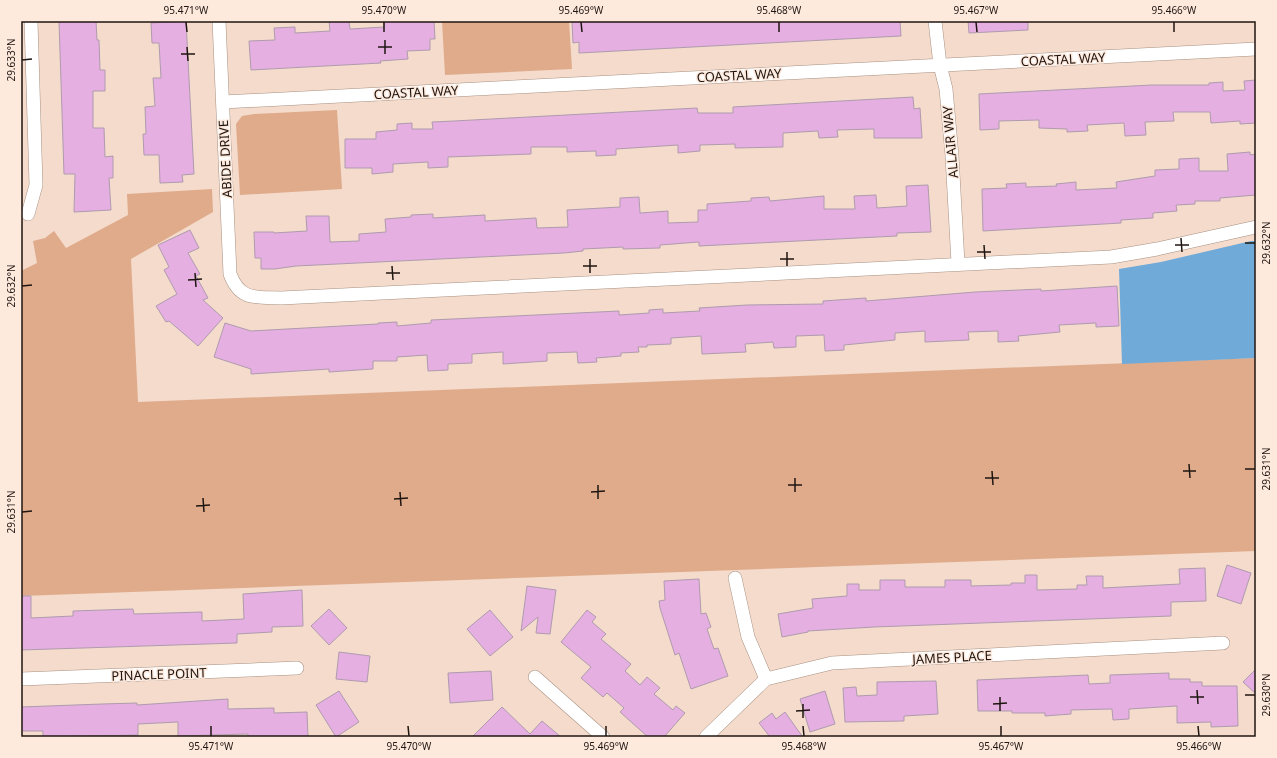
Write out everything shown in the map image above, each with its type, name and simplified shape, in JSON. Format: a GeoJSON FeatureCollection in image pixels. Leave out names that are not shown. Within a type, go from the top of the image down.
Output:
{"type":"FeatureCollection","features":[{"type":"Feature","properties":{"kind":"street","name":"ABIDE DRIVE"},"geometry":{"type":"LineString","coordinates":[[219,21],[230,274],[234,285],[241,293],[257,297],[281,298],[958,263]]}},
{"type":"Feature","properties":{"kind":"street","name":"ALLAIR WAY"},"geometry":{"type":"LineString","coordinates":[[935,21],[940,65],[946,89],[952,156],[958,263]]}},
{"type":"Feature","properties":{"kind":"street"},"geometry":{"type":"LineString","coordinates":[[28,29],[36,185],[28,214]]}},
{"type":"Feature","properties":{"kind":"street","name":"COASTAL WAY"},"geometry":{"type":"LineString","coordinates":[[223,102],[1256,49]]}},
{"type":"Feature","properties":{"kind":"street"},"geometry":{"type":"LineString","coordinates":[[958,263],[1110,257],[1157,249],[1256,227]]}},
{"type":"Feature","properties":{"kind":"street"},"geometry":{"type":"LineString","coordinates":[[706,737],[766,679],[748,637],[736,578]]}},
{"type":"Feature","properties":{"kind":"street","name":"JAMES PLACE"},"geometry":{"type":"LineString","coordinates":[[766,679],[832,663],[1223,642]]}},
{"type":"Feature","properties":{"kind":"street","name":"PINACLE POINT"},"geometry":{"type":"LineString","coordinates":[[21,679],[298,668]]}},
{"type":"Feature","properties":{"kind":"street"},"geometry":{"type":"LineString","coordinates":[[535,677],[603,737]]}},
{"type":"Feature","properties":{"kind":"shaded area"},"geometry":{"type":"Polygon","coordinates":[[[442,21],[569,21],[572,69],[445,75],[442,21]]]}},
{"type":"Feature","properties":{"kind":"shaded area"},"geometry":{"type":"Polygon","coordinates":[[[337,110],[342,189],[240,195],[236,124],[242,116],[254,114],[337,110]]]}},
{"type":"Feature","properties":{"kind":"shaded area"},"geometry":{"type":"Polygon","coordinates":[[[212,189],[213,212],[131,259],[138,402],[1256,358],[1256,551],[21,596],[21,271],[37,263],[33,241],[45,238],[54,231],[66,248],[128,215],[127,194],[212,189]]]}},
{"type":"Feature","properties":{"kind":"water"},"geometry":{"type":"Polygon","coordinates":[[[1256,241],[1256,358],[1122,364],[1119,269],[1161,262],[1256,241]]]}},
{"type":"Feature","properties":{"kind":"building"},"geometry":{"type":"Polygon","coordinates":[[[59,21],[96,21],[97,40],[99,40],[100,70],[105,70],[105,91],[93,91],[93,128],[104,128],[105,157],[113,156],[113,178],[109,178],[111,210],[74,212],[75,174],[64,174],[59,21]]]}},
{"type":"Feature","properties":{"kind":"building"},"geometry":{"type":"Polygon","coordinates":[[[186,21],[194,174],[182,175],[183,182],[160,183],[159,155],[144,155],[143,134],[146,134],[145,107],[155,106],[153,78],[161,78],[159,43],[152,43],[151,23],[186,21]]]}},
{"type":"Feature","properties":{"kind":"building"},"geometry":{"type":"Polygon","coordinates":[[[329,21],[349,21],[350,29],[384,27],[384,21],[434,21],[435,39],[430,39],[430,50],[407,51],[408,59],[380,61],[381,63],[251,70],[249,41],[275,40],[274,28],[295,27],[295,33],[330,31],[329,21]]]}},
{"type":"Feature","properties":{"kind":"building"},"geometry":{"type":"Polygon","coordinates":[[[572,21],[900,21],[901,36],[579,53],[579,42],[573,43],[572,21]]]}},
{"type":"Feature","properties":{"kind":"building"},"geometry":{"type":"Polygon","coordinates":[[[968,21],[1028,21],[1028,30],[969,33],[968,21]]]}},
{"type":"Feature","properties":{"kind":"building"},"geometry":{"type":"Polygon","coordinates":[[[1256,80],[1256,123],[1240,124],[1240,121],[1211,123],[1210,112],[1173,112],[1174,121],[1145,122],[1146,135],[1125,136],[1124,123],[1087,125],[1088,131],[1067,132],[1067,129],[1039,128],[1039,120],[999,121],[999,129],[980,130],[979,94],[1152,85],[1209,85],[1209,83],[1223,82],[1223,91],[1245,90],[1244,81],[1256,80]]]}},
{"type":"Feature","properties":{"kind":"building"},"geometry":{"type":"Polygon","coordinates":[[[913,97],[914,109],[920,108],[922,138],[874,138],[874,129],[837,130],[838,137],[819,138],[818,131],[783,133],[783,147],[735,148],[735,144],[700,145],[700,151],[678,153],[678,145],[616,149],[616,155],[596,156],[596,151],[567,152],[567,147],[531,147],[531,154],[448,157],[448,167],[428,168],[428,162],[393,164],[393,172],[372,174],[372,168],[345,168],[345,139],[376,139],[376,132],[397,130],[397,124],[412,123],[412,129],[433,129],[432,122],[697,108],[698,113],[733,113],[733,107],[913,97]]]}},
{"type":"Feature","properties":{"kind":"building"},"geometry":{"type":"Polygon","coordinates":[[[1250,152],[1250,155],[1256,154],[1256,195],[1220,198],[1220,201],[1195,201],[1195,204],[1176,205],[1177,211],[1153,213],[1153,218],[1121,220],[1121,223],[983,231],[982,189],[1007,188],[1006,184],[1026,183],[1026,187],[1057,186],[1056,184],[1076,182],[1076,190],[1117,188],[1116,182],[1155,176],[1155,170],[1179,169],[1179,159],[1199,158],[1199,171],[1228,171],[1227,154],[1250,152]]]}},
{"type":"Feature","properties":{"kind":"building"},"geometry":{"type":"Polygon","coordinates":[[[928,185],[931,232],[897,233],[897,236],[699,246],[699,242],[660,245],[660,248],[623,249],[623,247],[583,249],[583,251],[564,253],[296,266],[275,269],[261,269],[261,258],[255,258],[254,232],[274,233],[307,231],[306,216],[329,216],[330,242],[359,241],[359,234],[386,232],[385,219],[411,217],[411,215],[433,214],[433,218],[485,215],[485,221],[536,218],[537,228],[568,227],[567,210],[620,207],[620,198],[639,197],[640,213],[668,211],[668,223],[698,222],[698,210],[707,210],[707,204],[751,201],[751,198],[769,197],[770,201],[824,196],[824,209],[855,209],[854,196],[876,195],[877,208],[907,206],[906,186],[928,185]]]}},
{"type":"Feature","properties":{"kind":"building"},"geometry":{"type":"Polygon","coordinates":[[[190,230],[199,248],[188,253],[200,274],[196,276],[208,298],[203,300],[223,318],[198,346],[169,321],[166,322],[156,306],[177,294],[164,270],[169,267],[158,245],[190,230]]]}},
{"type":"Feature","properties":{"kind":"building"},"geometry":{"type":"Polygon","coordinates":[[[1117,286],[1119,326],[1096,327],[1096,323],[1059,325],[1060,332],[1018,336],[1019,341],[998,342],[998,331],[968,332],[969,340],[925,342],[925,331],[895,333],[895,340],[844,345],[844,350],[825,351],[824,335],[796,336],[796,347],[774,348],[773,342],[745,344],[746,352],[702,354],[701,336],[671,338],[671,344],[638,347],[639,352],[621,353],[621,356],[596,358],[597,362],[578,363],[577,352],[547,353],[547,361],[503,364],[503,352],[472,354],[472,363],[448,364],[448,370],[428,371],[427,355],[397,357],[397,361],[373,361],[373,369],[329,372],[329,369],[251,374],[251,369],[214,357],[225,323],[251,331],[397,322],[397,326],[431,323],[431,320],[619,311],[619,315],[649,313],[649,310],[663,309],[663,313],[700,311],[699,308],[747,305],[823,304],[823,301],[866,298],[866,301],[975,292],[1041,289],[1041,291],[1117,286]]]}},
{"type":"Feature","properties":{"kind":"building"},"geometry":{"type":"Polygon","coordinates":[[[1227,565],[1251,573],[1241,604],[1217,596],[1227,565]]]}},
{"type":"Feature","properties":{"kind":"building"},"geometry":{"type":"Polygon","coordinates":[[[1205,568],[1206,601],[1171,602],[1171,616],[874,627],[808,631],[782,637],[778,614],[813,608],[812,599],[847,596],[847,584],[859,584],[859,590],[880,590],[880,580],[905,580],[905,587],[945,587],[945,580],[971,580],[971,586],[1011,585],[1011,583],[1025,583],[1025,575],[1037,575],[1037,590],[1077,589],[1077,585],[1087,585],[1086,576],[1103,576],[1103,588],[1180,584],[1179,569],[1205,568]]]}},
{"type":"Feature","properties":{"kind":"building"},"geometry":{"type":"Polygon","coordinates":[[[699,579],[701,614],[706,613],[711,627],[707,629],[714,649],[718,648],[728,676],[691,689],[679,653],[675,655],[659,601],[665,600],[664,581],[699,579]]]}},
{"type":"Feature","properties":{"kind":"building"},"geometry":{"type":"Polygon","coordinates":[[[527,586],[556,590],[550,634],[536,633],[538,617],[521,631],[527,586]]]}},
{"type":"Feature","properties":{"kind":"building"},"geometry":{"type":"Polygon","coordinates":[[[302,590],[303,626],[272,627],[272,632],[237,634],[237,643],[21,650],[21,596],[31,596],[31,618],[73,616],[73,611],[133,609],[134,614],[202,612],[202,621],[244,619],[243,594],[302,590]]]}},
{"type":"Feature","properties":{"kind":"building"},"geometry":{"type":"Polygon","coordinates":[[[329,609],[347,628],[329,645],[311,626],[329,609]]]}},
{"type":"Feature","properties":{"kind":"building"},"geometry":{"type":"Polygon","coordinates":[[[490,610],[513,637],[490,656],[467,629],[490,610]]]}},
{"type":"Feature","properties":{"kind":"building"},"geometry":{"type":"Polygon","coordinates":[[[587,610],[596,617],[592,622],[606,634],[601,639],[631,664],[625,671],[640,685],[647,677],[660,688],[654,694],[673,710],[676,706],[685,713],[664,737],[648,737],[620,712],[624,708],[607,693],[603,697],[581,678],[591,667],[561,642],[587,610]]]}},
{"type":"Feature","properties":{"kind":"building"},"geometry":{"type":"Polygon","coordinates":[[[339,652],[370,656],[367,682],[336,679],[339,652]]]}},
{"type":"Feature","properties":{"kind":"building"},"geometry":{"type":"Polygon","coordinates":[[[1256,669],[1256,694],[1243,682],[1256,669]]]}},
{"type":"Feature","properties":{"kind":"building"},"geometry":{"type":"Polygon","coordinates":[[[491,671],[493,700],[450,703],[448,673],[491,671]]]}},
{"type":"Feature","properties":{"kind":"building"},"geometry":{"type":"Polygon","coordinates":[[[1169,673],[1169,679],[1190,679],[1190,682],[1202,682],[1202,686],[1237,686],[1238,726],[1211,727],[1211,722],[1177,723],[1177,706],[1129,709],[1129,719],[1113,720],[1112,709],[1071,710],[1071,714],[1045,716],[1045,713],[978,711],[977,680],[1088,675],[1089,684],[1110,683],[1110,675],[1169,673]]]}},
{"type":"Feature","properties":{"kind":"building"},"geometry":{"type":"Polygon","coordinates":[[[936,681],[938,714],[904,716],[904,721],[845,722],[843,688],[856,687],[857,696],[877,695],[877,682],[936,681]]]}},
{"type":"Feature","properties":{"kind":"building"},"geometry":{"type":"Polygon","coordinates":[[[339,691],[359,722],[336,737],[316,705],[339,691]]]}},
{"type":"Feature","properties":{"kind":"building"},"geometry":{"type":"Polygon","coordinates":[[[825,691],[835,724],[810,732],[800,699],[825,691]]]}},
{"type":"Feature","properties":{"kind":"building"},"geometry":{"type":"Polygon","coordinates":[[[228,699],[228,709],[274,708],[274,713],[307,712],[308,737],[248,737],[248,734],[178,736],[178,722],[138,724],[138,735],[43,737],[43,731],[21,731],[21,707],[137,703],[137,705],[228,699]]]}},
{"type":"Feature","properties":{"kind":"building"},"geometry":{"type":"Polygon","coordinates":[[[502,707],[530,734],[542,721],[561,737],[472,737],[502,707]]]}},
{"type":"Feature","properties":{"kind":"building"},"geometry":{"type":"Polygon","coordinates":[[[785,712],[803,737],[770,737],[759,723],[772,713],[776,719],[785,712]]]}}]}
